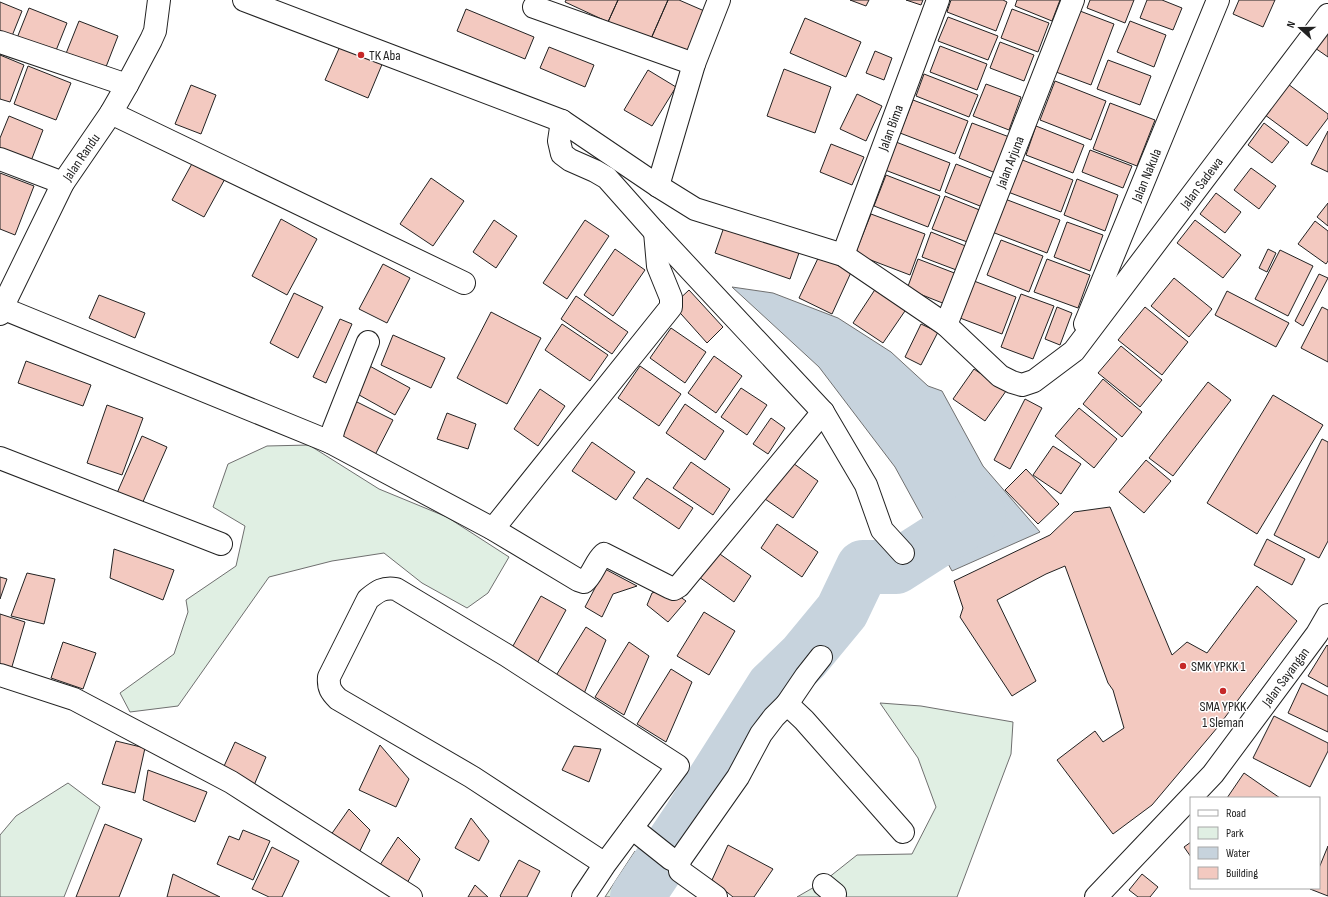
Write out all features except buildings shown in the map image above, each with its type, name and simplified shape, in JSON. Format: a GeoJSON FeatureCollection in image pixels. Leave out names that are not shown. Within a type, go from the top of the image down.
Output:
{"type":"FeatureCollection","features":[{"type":"Feature","properties":{"kind":"street","name":"Jalan Randu"},"geometry":{"type":"LineString","coordinates":[[1,311],[63,183],[111,113],[153,35],[159,0]]}},
{"type":"Feature","properties":{"kind":"street"},"geometry":{"type":"LineString","coordinates":[[244,0],[562,121],[658,186],[695,209],[843,255],[946,325],[1000,376],[1012,382],[1022,385],[1034,381],[1074,350]]}},
{"type":"Feature","properties":{"kind":"street"},"geometry":{"type":"LineString","coordinates":[[658,186],[694,64],[719,0]]}},
{"type":"Feature","properties":{"kind":"street","name":"Jalan Bima"},"geometry":{"type":"LineString","coordinates":[[843,255],[938,0]]}},
{"type":"Feature","properties":{"kind":"street","name":"Jalan Arjuna"},"geometry":{"type":"LineString","coordinates":[[946,325],[1073,0]]}},
{"type":"Feature","properties":{"kind":"street","name":"Jalan Nakula"},"geometry":{"type":"LineString","coordinates":[[1074,350],[1218,0]]}},
{"type":"Feature","properties":{"kind":"street"},"geometry":{"type":"LineString","coordinates":[[534,7],[694,64]]}},
{"type":"Feature","properties":{"kind":"street","name":"Jalan Sadewa"},"geometry":{"type":"LineString","coordinates":[[1074,350],[1328,15]]}},
{"type":"Feature","properties":{"kind":"street"},"geometry":{"type":"LineString","coordinates":[[0,42],[127,85]]}},
{"type":"Feature","properties":{"kind":"street"},"geometry":{"type":"LineString","coordinates":[[111,113],[464,282]]}},
{"type":"Feature","properties":{"kind":"street"},"geometry":{"type":"LineString","coordinates":[[562,121],[559,141],[562,154],[570,160],[607,178],[818,418],[866,485],[882,530],[903,553]]}},
{"type":"Feature","properties":{"kind":"street"},"geometry":{"type":"LineString","coordinates":[[0,159],[63,183]]}},
{"type":"Feature","properties":{"kind":"street"},"geometry":{"type":"LineString","coordinates":[[493,529],[671,307],[671,298],[658,266],[655,232]]}},
{"type":"Feature","properties":{"kind":"street"},"geometry":{"type":"LineString","coordinates":[[1,311],[330,442],[493,529],[578,580],[584,582],[588,579],[600,558],[604,554],[669,587],[674,588],[679,586],[818,418]]}},
{"type":"Feature","properties":{"kind":"street"},"geometry":{"type":"LineString","coordinates":[[330,442],[334,428],[368,342]]}},
{"type":"Feature","properties":{"kind":"street"},"geometry":{"type":"LineString","coordinates":[[0,458],[222,544]]}},
{"type":"Feature","properties":{"kind":"street"},"geometry":{"type":"LineString","coordinates":[[583,897],[605,864],[678,766],[506,656],[396,589],[387,588],[377,592],[368,599],[329,678],[328,686],[331,692],[338,699],[472,778],[605,864]]}},
{"type":"Feature","properties":{"kind":"street","name":"Jalan Sayangan"},"geometry":{"type":"LineString","coordinates":[[1191,797],[1213,774],[1322,637],[1328,615]]}},
{"type":"Feature","properties":{"kind":"street"},"geometry":{"type":"LineString","coordinates":[[669,856],[738,777],[761,734],[774,717],[787,704],[821,657]]}},
{"type":"Feature","properties":{"kind":"street"},"geometry":{"type":"LineString","coordinates":[[0,675],[74,699],[230,782],[411,897]]}},
{"type":"Feature","properties":{"kind":"street"},"geometry":{"type":"LineString","coordinates":[[787,704],[804,720],[903,832]]}},
{"type":"Feature","properties":{"kind":"street","name":"Jalan Sayangan"},"geometry":{"type":"LineString","coordinates":[[1096,897],[1190,798]]}},
{"type":"Feature","properties":{"kind":"street"},"geometry":{"type":"LineString","coordinates":[[632,828],[669,856],[680,871],[716,897]]}},
{"type":"Feature","properties":{"kind":"green space"},"geometry":{"type":"Polygon","coordinates":[[[309,445],[379,489],[447,517],[509,557],[488,593],[467,608],[422,583],[384,553],[332,561],[269,577],[178,706],[130,712],[120,693],[174,654],[188,612],[186,600],[236,566],[245,526],[213,507],[228,464],[267,446],[309,445]]]}},
{"type":"Feature","properties":{"kind":"green space"},"geometry":{"type":"Polygon","coordinates":[[[880,703],[921,706],[1013,722],[1011,754],[957,897],[797,897],[823,882],[857,855],[912,854],[936,807],[918,758],[880,703]]]}},
{"type":"Feature","properties":{"kind":"green space"},"geometry":{"type":"Polygon","coordinates":[[[68,783],[100,807],[64,897],[0,897],[0,835],[16,816],[68,783]]]}},
{"type":"Feature","properties":{"kind":"green space"},"geometry":{"type":"Polygon","coordinates":[[[635,851],[659,874],[645,897],[605,897],[635,851]]]}},
{"type":"Feature","properties":{"kind":"water"},"geometry":{"type":"Polygon","coordinates":[[[732,287],[773,293],[838,318],[891,352],[928,386],[942,391],[983,466],[1040,532],[952,571],[895,467],[819,367],[732,287]]]}},
{"type":"Feature","properties":{"kind":"waterway"},"geometry":{"type":"LineString","coordinates":[[637,897],[690,818],[773,687],[804,657],[842,611],[863,567],[896,567],[979,514]]}},
{"type":"Feature","properties":{"kind":"place","name":"TK Aba"},"geometry":{"type":"Point","coordinates":[361,55]}},
{"type":"Feature","properties":{"kind":"place","name":"SMK YPKK 1"},"geometry":{"type":"Point","coordinates":[1183,666]}},
{"type":"Feature","properties":{"kind":"place","name":"SMA YPKK 1 Sleman"},"geometry":{"type":"Point","coordinates":[1223,691]}}]}
